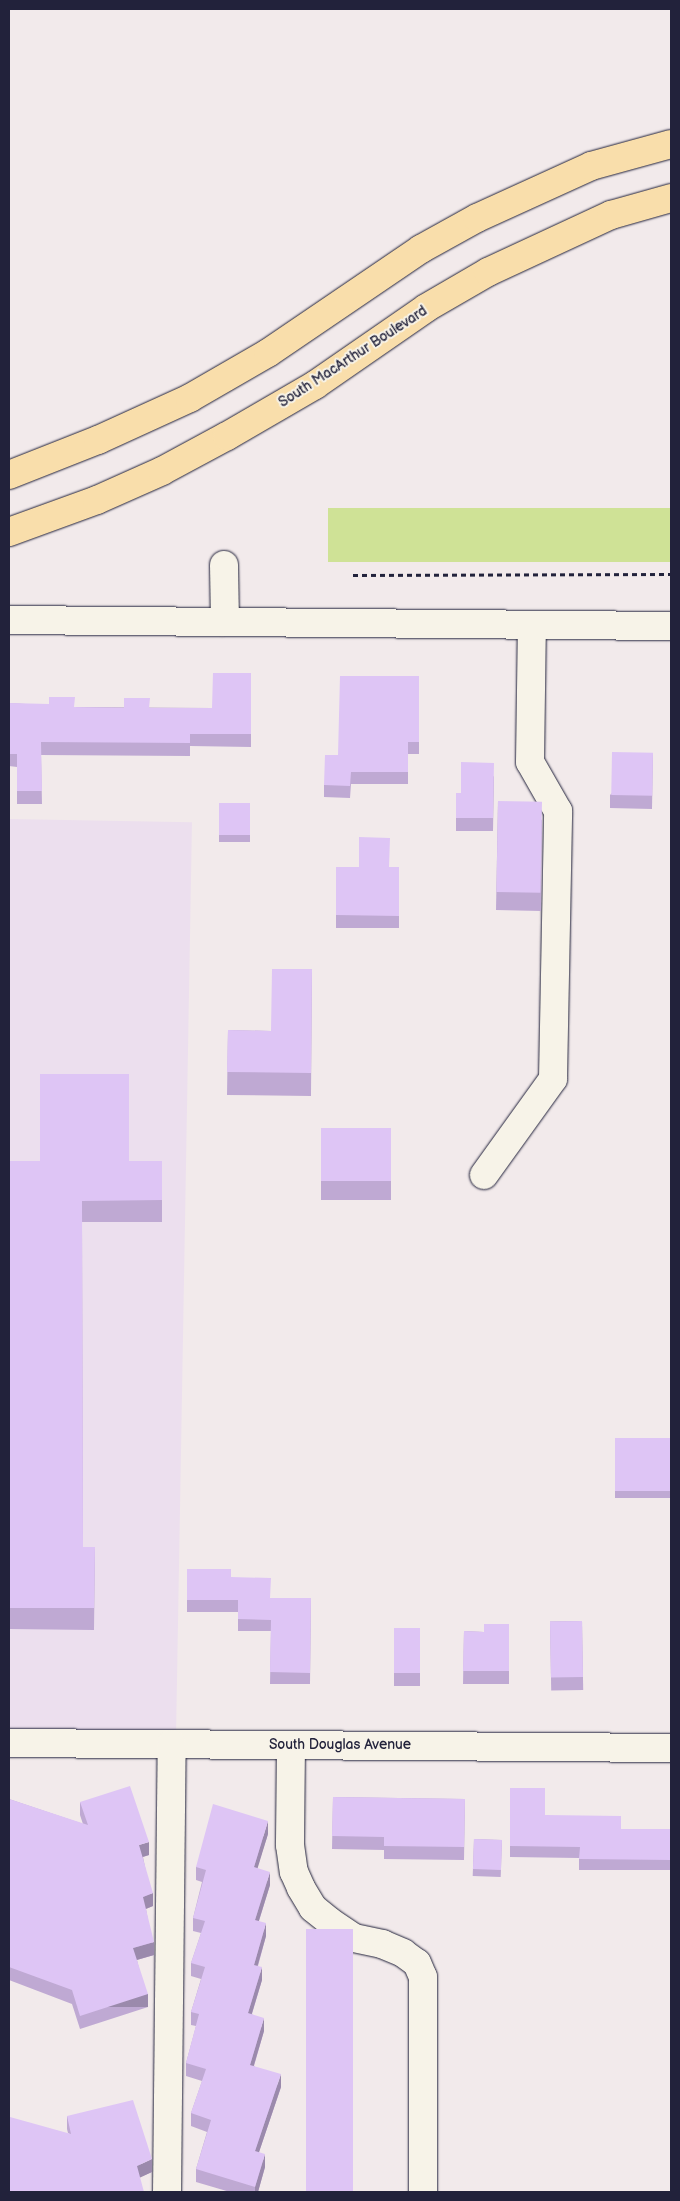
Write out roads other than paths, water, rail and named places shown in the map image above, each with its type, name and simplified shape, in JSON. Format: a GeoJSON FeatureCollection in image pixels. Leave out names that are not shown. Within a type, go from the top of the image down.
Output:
{"type":"FeatureCollection","features":[{"type":"Feature","properties":{"kind":"main road"},"geometry":{"type":"LineString","coordinates":[[9,475],[98,440],[190,398],[268,353],[421,249],[477,218],[592,166],[671,144]]}},
{"type":"Feature","properties":{"kind":"main road","name":"South MacArthur Boulevard"},"geometry":{"type":"LineString","coordinates":[[9,532],[97,500],[162,471],[227,436],[315,385],[426,308],[496,268],[611,215],[671,198]]}},
{"type":"Feature","properties":{"kind":"street"},"geometry":{"type":"LineString","coordinates":[[224,565],[225,622]]}},
{"type":"Feature","properties":{"kind":"street"},"geometry":{"type":"LineString","coordinates":[[9,620],[671,626]]}},
{"type":"Feature","properties":{"kind":"street"},"geometry":{"type":"LineString","coordinates":[[484,1175],[553,1079],[558,811],[530,762],[532,625]]}},
{"type":"Feature","properties":{"kind":"street","name":"South Douglas Avenue"},"geometry":{"type":"LineString","coordinates":[[9,1743],[671,1748]]}},
{"type":"Feature","properties":{"kind":"street"},"geometry":{"type":"LineString","coordinates":[[167,2192],[172,1744]]}},
{"type":"Feature","properties":{"kind":"street"},"geometry":{"type":"LineString","coordinates":[[291,1745],[290,1844],[294,1872],[301,1888],[313,1908],[328,1921],[354,1938],[382,1944],[403,1953],[417,1963],[423,1977],[423,2192]]}}]}
